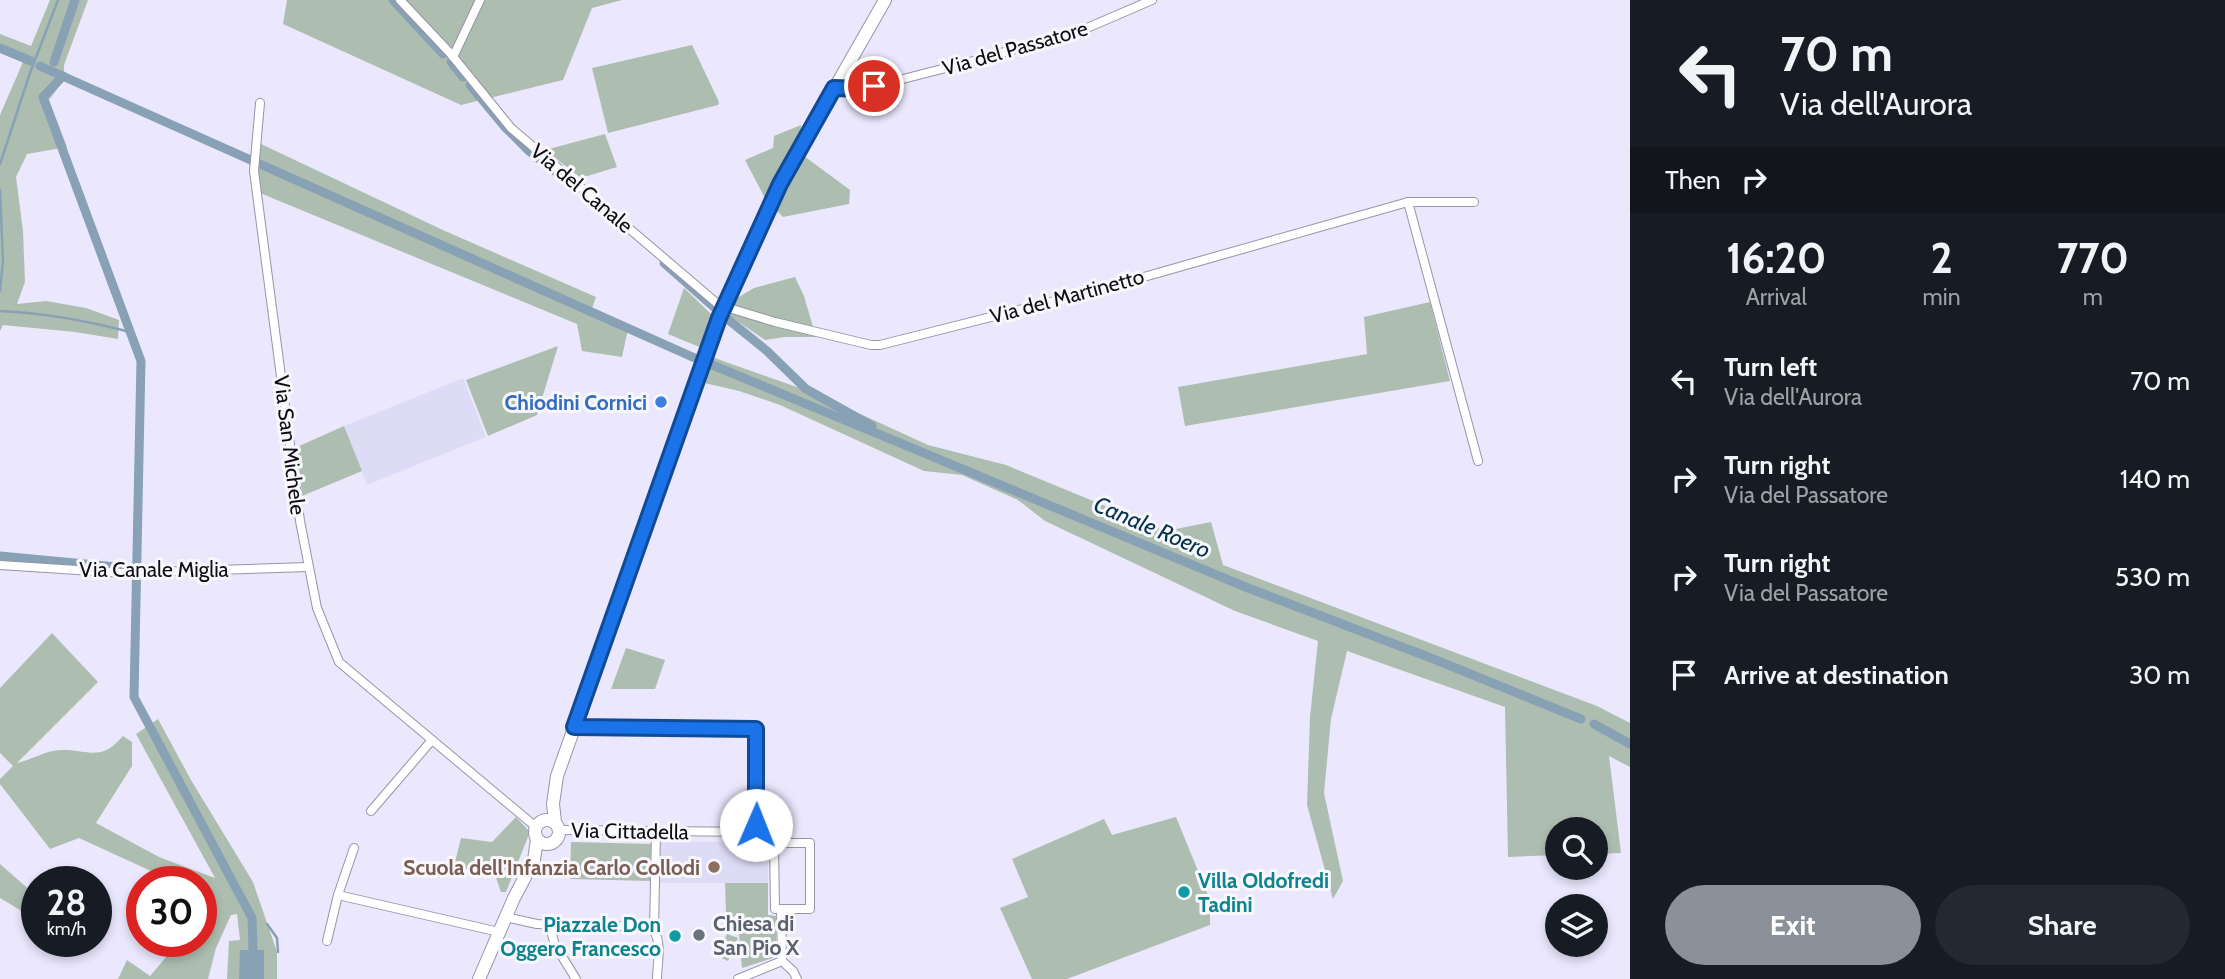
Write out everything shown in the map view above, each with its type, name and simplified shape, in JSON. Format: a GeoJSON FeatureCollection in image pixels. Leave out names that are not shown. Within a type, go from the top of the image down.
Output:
{"type":"FeatureCollection","features":[{"type":"Feature","properties":{"kind":"street","name":"Via del Canale"},"geometry":{"type":"LineString","coordinates":[[400,0],[453,57],[511,128],[724,307]]}},
{"type":"Feature","properties":{"kind":"street"},"geometry":{"type":"LineString","coordinates":[[453,57],[480,0]]}},
{"type":"Feature","properties":{"kind":"street"},"geometry":{"type":"LineString","coordinates":[[479,979],[546,831],[557,776],[724,307],[780,184],[885,0]]}},
{"type":"Feature","properties":{"kind":"street","name":"Via del Passatore"},"geometry":{"type":"LineString","coordinates":[[834,88],[864,89],[1087,29],[1152,0]]}},
{"type":"Feature","properties":{"kind":"street"},"geometry":{"type":"LineString","coordinates":[[846,69],[861,82],[874,86]]}},
{"type":"Feature","properties":{"kind":"street","name":"Via San Michele"},"geometry":{"type":"LineString","coordinates":[[260,103],[254,166],[300,520],[317,608],[339,662],[546,831]]}},
{"type":"Feature","properties":{"kind":"street"},"geometry":{"type":"LineString","coordinates":[[1408,202],[1478,461]]}},
{"type":"Feature","properties":{"kind":"street","name":"Via del Martinetto"},"geometry":{"type":"LineString","coordinates":[[724,307],[775,322],[880,345],[1098,290],[1408,202],[1474,202]]}},
{"type":"Feature","properties":{"kind":"street","name":"Via Canale Miglia"},"geometry":{"type":"LineString","coordinates":[[0,565],[137,572],[308,567]]}},
{"type":"Feature","properties":{"kind":"street"},"geometry":{"type":"LineString","coordinates":[[574,727],[756,729],[756,841],[810,843],[810,909],[775,909],[774,843]]}},
{"type":"Feature","properties":{"kind":"street"},"geometry":{"type":"LineString","coordinates":[[371,811],[432,740]]}},
{"type":"Feature","properties":{"kind":"street","name":"Via Cittadella"},"geometry":{"type":"LineString","coordinates":[[546,831],[756,832]]}},
{"type":"Feature","properties":{"kind":"street"},"geometry":{"type":"LineString","coordinates":[[656,831],[654,930],[658,941],[657,979]]}},
{"type":"Feature","properties":{"kind":"street"},"geometry":{"type":"LineString","coordinates":[[327,941],[338,895],[354,848]]}},
{"type":"Feature","properties":{"kind":"street"},"geometry":{"type":"LineString","coordinates":[[338,895],[499,932]]}},
{"type":"Feature","properties":{"kind":"street"},"geometry":{"type":"LineString","coordinates":[[781,909],[782,961],[797,979]]}},
{"type":"Feature","properties":{"kind":"street"},"geometry":{"type":"LineString","coordinates":[[505,917],[549,924],[640,927],[654,930]]}},
{"type":"Feature","properties":{"kind":"street"},"geometry":{"type":"LineString","coordinates":[[549,924],[555,945],[576,979]]}},
{"type":"Feature","properties":{"kind":"street"},"geometry":{"type":"LineString","coordinates":[[738,979],[782,961]]}},
{"type":"Feature","properties":{"kind":"shaded area"},"geometry":{"type":"Polygon","coordinates":[[[463,378],[486,437],[367,485],[344,426],[463,378]]]}},
{"type":"Feature","properties":{"kind":"shaded area","name":"Scuola dell'Infanzia Carlo Collodi"},"geometry":{"type":"Polygon","coordinates":[[[660,842],[733,842],[738,852],[768,852],[768,883],[660,883],[660,842]]]}},
{"type":"Feature","properties":{"kind":"green space"},"geometry":{"type":"Polygon","coordinates":[[[50,0],[88,0],[64,65],[64,80],[49,100],[67,147],[27,154],[16,177],[23,231],[25,282],[17,304],[46,301],[86,308],[119,320],[118,339],[3,325],[0,331],[0,115],[23,62],[0,51],[0,34],[31,46],[50,0]]]}},
{"type":"Feature","properties":{"kind":"green space"},"geometry":{"type":"Polygon","coordinates":[[[287,0],[622,0],[592,8],[563,80],[461,105],[283,24],[287,0]]]}},
{"type":"Feature","properties":{"kind":"green space"},"geometry":{"type":"Polygon","coordinates":[[[692,45],[719,102],[718,105],[608,133],[592,68],[692,45]]]}},
{"type":"Feature","properties":{"kind":"green space"},"geometry":{"type":"Polygon","coordinates":[[[801,125],[800,153],[850,190],[849,204],[783,217],[766,200],[745,160],[773,148],[774,136],[801,125]]]}},
{"type":"Feature","properties":{"kind":"green space"},"geometry":{"type":"Polygon","coordinates":[[[605,134],[617,167],[581,178],[545,150],[605,134]]]}},
{"type":"Feature","properties":{"kind":"green space"},"geometry":{"type":"Polygon","coordinates":[[[261,144],[445,231],[596,297],[590,314],[628,329],[622,357],[582,351],[577,324],[260,193],[256,173],[261,144]]]}},
{"type":"Feature","properties":{"kind":"green space"},"geometry":{"type":"Polygon","coordinates":[[[795,277],[804,296],[816,337],[765,340],[730,316],[737,298],[754,288],[795,277]]]}},
{"type":"Feature","properties":{"kind":"green space"},"geometry":{"type":"Polygon","coordinates":[[[684,288],[712,315],[702,348],[668,334],[684,288]]]}},
{"type":"Feature","properties":{"kind":"green space"},"geometry":{"type":"Polygon","coordinates":[[[1430,302],[1450,381],[1185,426],[1178,387],[1367,354],[1364,317],[1430,302]]]}},
{"type":"Feature","properties":{"kind":"green space"},"geometry":{"type":"Polygon","coordinates":[[[558,346],[537,415],[488,436],[466,380],[558,346]]]}},
{"type":"Feature","properties":{"kind":"green space"},"geometry":{"type":"Polygon","coordinates":[[[709,356],[819,395],[928,445],[1006,465],[1166,531],[1211,522],[1223,565],[1597,706],[1630,723],[1630,767],[1609,756],[1621,853],[1608,854],[1608,817],[1545,817],[1545,855],[1508,857],[1505,707],[1347,651],[1331,719],[1324,793],[1343,881],[1333,899],[1307,805],[1310,717],[1318,641],[1235,611],[1045,521],[1018,500],[962,475],[924,471],[780,405],[739,391],[700,382],[709,356]]]}},
{"type":"Feature","properties":{"kind":"green space"},"geometry":{"type":"Polygon","coordinates":[[[344,426],[362,471],[302,496],[297,447],[344,426]]]}},
{"type":"Feature","properties":{"kind":"green space"},"geometry":{"type":"Polygon","coordinates":[[[52,633],[98,682],[17,763],[56,750],[101,752],[123,736],[132,742],[132,766],[96,823],[159,857],[183,866],[140,866],[79,838],[50,849],[0,784],[0,779],[13,766],[0,753],[0,688],[52,633]]]}},
{"type":"Feature","properties":{"kind":"green space"},"geometry":{"type":"Polygon","coordinates":[[[626,648],[665,660],[655,689],[611,689],[626,648]]]}},
{"type":"Feature","properties":{"kind":"green space"},"geometry":{"type":"Polygon","coordinates":[[[158,719],[191,780],[253,882],[277,952],[277,979],[227,979],[229,941],[240,940],[237,914],[231,915],[217,946],[217,866],[208,866],[136,734],[158,719]]]}},
{"type":"Feature","properties":{"kind":"green space"},"geometry":{"type":"Polygon","coordinates":[[[516,817],[530,832],[506,892],[501,892],[495,875],[454,866],[461,838],[492,842],[516,817]]]}},
{"type":"Feature","properties":{"kind":"green space"},"geometry":{"type":"Polygon","coordinates":[[[1176,817],[1210,900],[1210,925],[1067,979],[1032,979],[1000,908],[1028,897],[1012,859],[1104,819],[1112,835],[1176,817]]]}},
{"type":"Feature","properties":{"kind":"green space"},"geometry":{"type":"Polygon","coordinates":[[[571,842],[651,844],[650,881],[570,879],[571,842]]]}},
{"type":"Feature","properties":{"kind":"green space"},"geometry":{"type":"Polygon","coordinates":[[[0,864],[21,882],[21,911],[0,898],[0,864]]]}},
{"type":"Feature","properties":{"kind":"green space"},"geometry":{"type":"Polygon","coordinates":[[[725,883],[768,883],[768,915],[776,916],[776,957],[742,968],[739,934],[745,915],[743,913],[733,917],[726,913],[725,883]]]}},
{"type":"Feature","properties":{"kind":"green space"},"geometry":{"type":"Polygon","coordinates":[[[727,934],[738,938],[728,961],[717,956],[727,934]]]}},
{"type":"Feature","properties":{"kind":"green space"},"geometry":{"type":"Polygon","coordinates":[[[166,957],[214,957],[208,979],[118,979],[127,960],[150,976],[166,957]]]}},
{"type":"Feature","properties":{"kind":"water"},"geometry":{"type":"Polygon","coordinates":[[[240,950],[264,950],[264,979],[239,979],[240,950]]]}},
{"type":"Feature","properties":{"kind":"waterway"},"geometry":{"type":"LineString","coordinates":[[0,164],[58,0]]}},
{"type":"Feature","properties":{"kind":"waterway"},"geometry":{"type":"LineString","coordinates":[[54,62],[75,0]]}},
{"type":"Feature","properties":{"kind":"waterway"},"geometry":{"type":"LineString","coordinates":[[393,0],[443,54]]}},
{"type":"Feature","properties":{"kind":"waterway"},"geometry":{"type":"LineString","coordinates":[[0,48],[31,61]]}},
{"type":"Feature","properties":{"kind":"waterway"},"geometry":{"type":"LineString","coordinates":[[451,62],[463,77]]}},
{"type":"Feature","properties":{"kind":"waterway"},"geometry":{"type":"LineString","coordinates":[[40,66],[697,359]]}},
{"type":"Feature","properties":{"kind":"waterway"},"geometry":{"type":"LineString","coordinates":[[63,76],[43,97],[141,361],[134,697],[252,918],[253,950]]}},
{"type":"Feature","properties":{"kind":"waterway"},"geometry":{"type":"LineString","coordinates":[[470,85],[529,151],[574,186]]}},
{"type":"Feature","properties":{"kind":"waterway"},"geometry":{"type":"LineString","coordinates":[[0,190],[3,261],[0,291]]}},
{"type":"Feature","properties":{"kind":"waterway"},"geometry":{"type":"LineString","coordinates":[[664,263],[716,309]]}},
{"type":"Feature","properties":{"kind":"waterway"},"geometry":{"type":"LineString","coordinates":[[0,311],[66,318],[130,332]]}},
{"type":"Feature","properties":{"kind":"waterway"},"geometry":{"type":"LineString","coordinates":[[725,317],[767,351],[806,389],[872,426]]}},
{"type":"Feature","properties":{"kind":"waterway","name":"Canale Roero"},"geometry":{"type":"LineString","coordinates":[[710,364],[1248,588],[1581,719]]}},
{"type":"Feature","properties":{"kind":"waterway"},"geometry":{"type":"LineString","coordinates":[[0,556],[117,567]]}},
{"type":"Feature","properties":{"kind":"waterway","name":"Canale Roero"},"geometry":{"type":"LineString","coordinates":[[1594,724],[1630,744]]}},
{"type":"Feature","properties":{"kind":"waterway"},"geometry":{"type":"LineString","coordinates":[[267,924],[277,938],[278,952]]}},
{"type":"Feature","properties":{"kind":"place","name":"Chiodini Cornici"},"geometry":{"type":"Point","coordinates":[661,402]}},
{"type":"Feature","properties":{"kind":"place","name":"Scuola dell'Infanzia Carlo Collodi"},"geometry":{"type":"Point","coordinates":[714,867]}},
{"type":"Feature","properties":{"kind":"place","name":"Villa Oldofredi Tadini"},"geometry":{"type":"Point","coordinates":[1184,892]}},
{"type":"Feature","properties":{"kind":"place","name":"Chiesa di San Pio X"},"geometry":{"type":"Point","coordinates":[699,935]}},
{"type":"Feature","properties":{"kind":"place","name":"Piazzale Don Oggero Francesco"},"geometry":{"type":"Point","coordinates":[675,936]}},
{"type":"Feature","properties":{"kind":"route"},"geometry":{"type":"LineString","coordinates":[[756,825],[756,729],[574,727],[719,318],[780,184],[834,88],[864,89],[874,86]]}}]}
